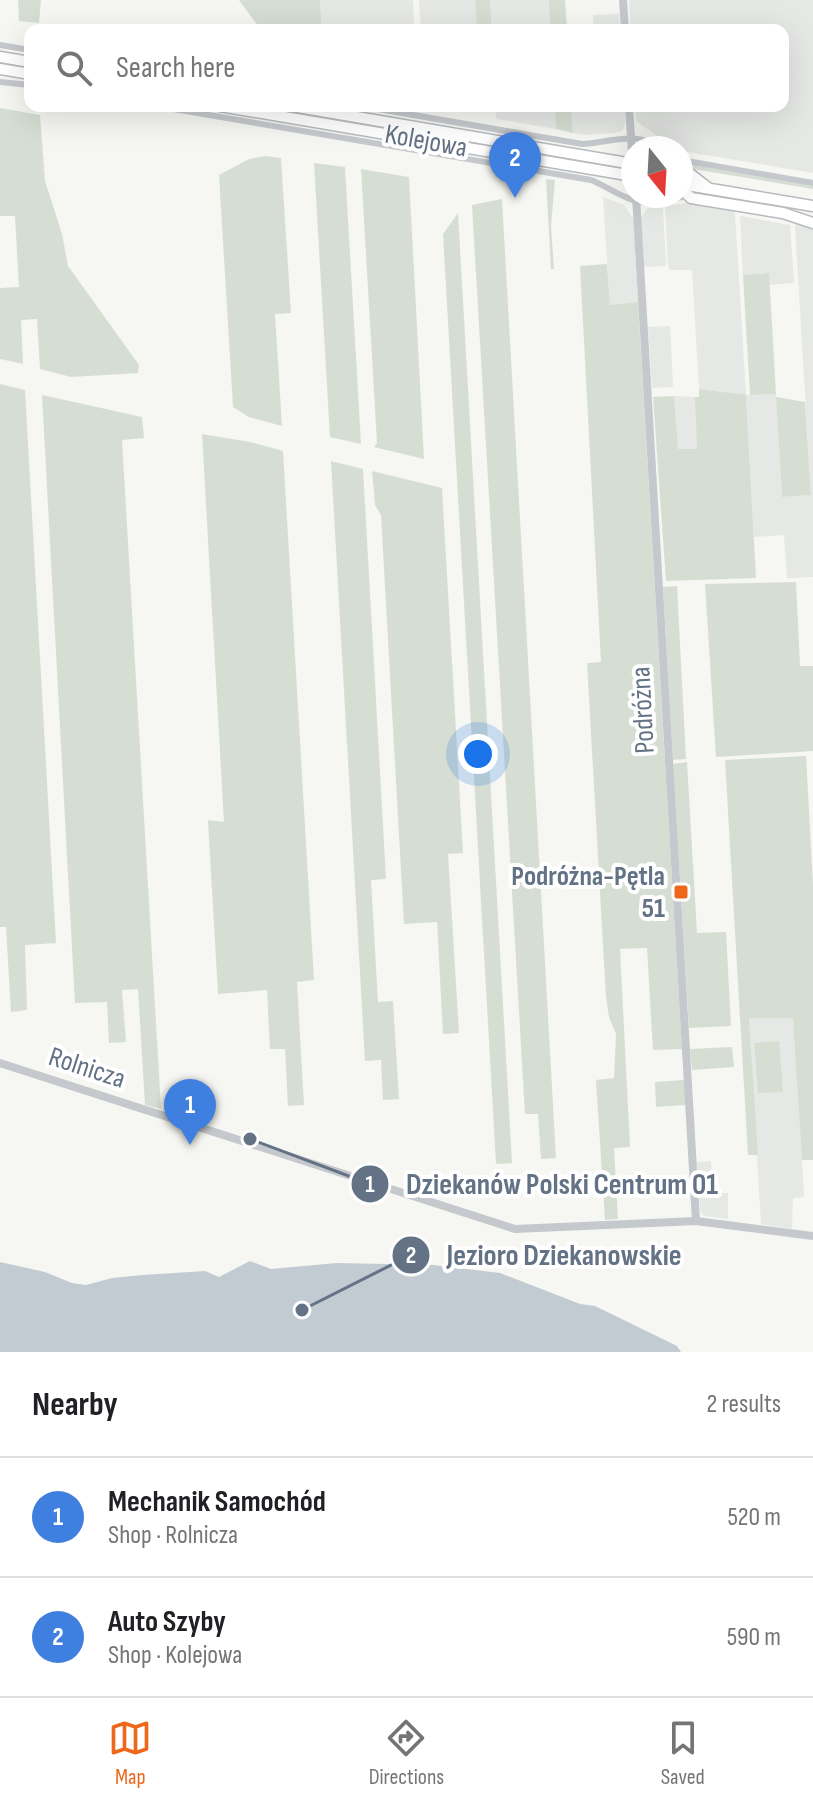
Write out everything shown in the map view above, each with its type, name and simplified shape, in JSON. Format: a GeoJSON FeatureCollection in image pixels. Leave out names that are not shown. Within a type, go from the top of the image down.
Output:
{"type":"FeatureCollection","features":[{"type":"Feature","properties":{"kind":"highway"},"geometry":{"type":"LineString","coordinates":[[0,57],[24,61]]}},
{"type":"Feature","properties":{"kind":"highway"},"geometry":{"type":"LineString","coordinates":[[0,69],[24,73]]}},
{"type":"Feature","properties":{"kind":"highway","name":"Kolejowa"},"geometry":{"type":"LineString","coordinates":[[255,112],[621,174]]}},
{"type":"Feature","properties":{"kind":"highway","name":"Kolejowa"},"geometry":{"type":"LineString","coordinates":[[326,112],[621,164]]}},
{"type":"Feature","properties":{"kind":"highway"},"geometry":{"type":"LineString","coordinates":[[693,178],[710,189]]}},
{"type":"Feature","properties":{"kind":"highway"},"geometry":{"type":"LineString","coordinates":[[693,187],[813,206]]}},
{"type":"Feature","properties":{"kind":"highway"},"geometry":{"type":"LineString","coordinates":[[693,198],[783,213],[813,223]]}},
{"type":"Feature","properties":{"kind":"street"},"geometry":{"type":"LineString","coordinates":[[623,0],[625,24]]}},
{"type":"Feature","properties":{"kind":"street"},"geometry":{"type":"LineString","coordinates":[[0,45],[24,49]]}},
{"type":"Feature","properties":{"kind":"street"},"geometry":{"type":"LineString","coordinates":[[0,82],[24,84]]}},
{"type":"Feature","properties":{"kind":"street"},"geometry":{"type":"LineString","coordinates":[[191,112],[591,180],[621,193]]}},
{"type":"Feature","properties":{"kind":"street"},"geometry":{"type":"LineString","coordinates":[[396,112],[582,144],[621,138]]}},
{"type":"Feature","properties":{"kind":"street"},"geometry":{"type":"LineString","coordinates":[[629,112],[631,136]]}},
{"type":"Feature","properties":{"kind":"street"},"geometry":{"type":"LineString","coordinates":[[693,162],[813,183]]}},
{"type":"Feature","properties":{"kind":"street","name":"Podróżna"},"geometry":{"type":"LineString","coordinates":[[637,208],[696,1221]]}},
{"type":"Feature","properties":{"kind":"street","name":"Rolnicza"},"geometry":{"type":"LineString","coordinates":[[0,1063],[515,1229],[696,1221],[813,1236]]}},
{"type":"Feature","properties":{"kind":"shaded area"},"geometry":{"type":"Polygon","coordinates":[[[18,0],[41,0],[39,23],[19,21],[18,0]]]}},
{"type":"Feature","properties":{"kind":"shaded area"},"geometry":{"type":"Polygon","coordinates":[[[239,0],[320,0],[322,24],[257,24],[239,0]]]}},
{"type":"Feature","properties":{"kind":"shaded area"},"geometry":{"type":"Polygon","coordinates":[[[320,0],[413,0],[414,24],[322,24],[320,0]]]}},
{"type":"Feature","properties":{"kind":"shaded area"},"geometry":{"type":"Polygon","coordinates":[[[419,0],[475,0],[477,24],[421,24],[419,0]]]}},
{"type":"Feature","properties":{"kind":"shaded area"},"geometry":{"type":"Polygon","coordinates":[[[475,0],[490,0],[492,24],[477,24],[475,0]]]}},
{"type":"Feature","properties":{"kind":"shaded area"},"geometry":{"type":"Polygon","coordinates":[[[490,0],[549,0],[550,24],[492,24],[490,0]]]}},
{"type":"Feature","properties":{"kind":"shaded area"},"geometry":{"type":"Polygon","coordinates":[[[549,0],[565,0],[567,24],[550,24],[549,0]]]}},
{"type":"Feature","properties":{"kind":"shaded area"},"geometry":{"type":"Polygon","coordinates":[[[629,0],[813,0],[813,173],[693,153],[693,136],[657,136],[636,121],[635,112],[789,112],[789,24],[631,24],[629,0]]]}},
{"type":"Feature","properties":{"kind":"shaded area"},"geometry":{"type":"Polygon","coordinates":[[[619,14],[620,24],[594,24],[593,15],[619,14]]]}},
{"type":"Feature","properties":{"kind":"shaded area"},"geometry":{"type":"Polygon","coordinates":[[[0,108],[40,115],[45,181],[62,234],[68,266],[139,365],[138,373],[71,377],[40,369],[37,319],[21,320],[23,364],[0,359],[0,288],[19,287],[15,216],[0,216],[0,108]]]}},
{"type":"Feature","properties":{"kind":"shaded area"},"geometry":{"type":"Polygon","coordinates":[[[496,112],[555,112],[556,129],[496,119],[496,112]]]}},
{"type":"Feature","properties":{"kind":"shaded area"},"geometry":{"type":"Polygon","coordinates":[[[555,112],[571,112],[573,133],[556,129],[555,112]]]}},
{"type":"Feature","properties":{"kind":"shaded area"},"geometry":{"type":"Polygon","coordinates":[[[571,112],[625,112],[622,131],[588,135],[573,133],[571,112]]]}},
{"type":"Feature","properties":{"kind":"shaded area"},"geometry":{"type":"Polygon","coordinates":[[[265,156],[281,158],[291,313],[275,314],[282,426],[249,417],[233,407],[219,175],[249,159],[265,156]]]}},
{"type":"Feature","properties":{"kind":"shaded area"},"geometry":{"type":"Polygon","coordinates":[[[314,163],[345,167],[361,444],[330,437],[314,163]]]}},
{"type":"Feature","properties":{"kind":"shaded area"},"geometry":{"type":"Polygon","coordinates":[[[693,165],[813,186],[813,189],[693,169],[693,165]]]}},
{"type":"Feature","properties":{"kind":"shaded area"},"geometry":{"type":"Polygon","coordinates":[[[361,169],[409,177],[424,459],[374,447],[377,443],[361,169]]]}},
{"type":"Feature","properties":{"kind":"shaded area"},"geometry":{"type":"Polygon","coordinates":[[[546,179],[555,180],[551,226],[554,269],[551,269],[546,179]]]}},
{"type":"Feature","properties":{"kind":"shaded area"},"geometry":{"type":"Polygon","coordinates":[[[603,197],[621,204],[621,208],[626,208],[634,220],[638,302],[610,305],[603,197]]]}},
{"type":"Feature","properties":{"kind":"shaded area"},"geometry":{"type":"Polygon","coordinates":[[[502,199],[556,1158],[541,1159],[538,1114],[525,1114],[472,205],[502,199]]]}},
{"type":"Feature","properties":{"kind":"shaded area"},"geometry":{"type":"Polygon","coordinates":[[[693,204],[733,210],[746,395],[776,394],[782,497],[811,495],[795,225],[813,228],[813,577],[787,578],[784,535],[754,537],[746,396],[699,389],[692,270],[670,270],[665,208],[693,208],[693,204]]]}},
{"type":"Feature","properties":{"kind":"shaded area"},"geometry":{"type":"Polygon","coordinates":[[[663,208],[666,266],[644,267],[641,219],[646,209],[663,208]]]}},
{"type":"Feature","properties":{"kind":"shaded area"},"geometry":{"type":"Polygon","coordinates":[[[458,213],[512,1163],[496,1164],[443,234],[458,213]]]}},
{"type":"Feature","properties":{"kind":"shaded area"},"geometry":{"type":"Polygon","coordinates":[[[740,216],[790,225],[794,283],[770,285],[768,273],[743,275],[740,216]]]}},
{"type":"Feature","properties":{"kind":"shaded area"},"geometry":{"type":"Polygon","coordinates":[[[607,264],[610,305],[638,302],[682,1049],[653,1050],[647,948],[620,949],[630,1147],[614,1148],[618,1219],[605,1220],[596,1080],[614,1078],[616,1034],[606,997],[587,663],[601,662],[580,266],[607,264]]]}},
{"type":"Feature","properties":{"kind":"shaded area"},"geometry":{"type":"Polygon","coordinates":[[[769,273],[776,394],[750,395],[743,275],[769,273]]]}},
{"type":"Feature","properties":{"kind":"shaded area"},"geometry":{"type":"Polygon","coordinates":[[[670,326],[673,387],[652,388],[648,327],[670,326]]]}},
{"type":"Feature","properties":{"kind":"shaded area"},"geometry":{"type":"Polygon","coordinates":[[[0,384],[25,390],[56,943],[25,945],[27,1010],[11,1012],[6,927],[0,927],[0,384]]]}},
{"type":"Feature","properties":{"kind":"shaded area"},"geometry":{"type":"Polygon","coordinates":[[[699,389],[746,395],[756,578],[666,581],[653,397],[674,396],[678,449],[697,449],[695,397],[699,397],[699,389]]]}},
{"type":"Feature","properties":{"kind":"shaded area"},"geometry":{"type":"Polygon","coordinates":[[[42,395],[142,417],[144,438],[122,440],[161,1109],[145,1105],[138,989],[122,990],[126,1042],[109,1043],[107,1002],[75,1003],[42,395]]]}},
{"type":"Feature","properties":{"kind":"shaded area"},"geometry":{"type":"Polygon","coordinates":[[[674,396],[695,397],[697,449],[677,450],[674,396]]]}},
{"type":"Feature","properties":{"kind":"shaded area"},"geometry":{"type":"Polygon","coordinates":[[[776,397],[805,402],[811,495],[782,497],[776,397]]]}},
{"type":"Feature","properties":{"kind":"shaded area"},"geometry":{"type":"Polygon","coordinates":[[[202,434],[283,451],[314,980],[297,982],[304,1105],[288,1106],[285,1049],[270,1049],[267,990],[218,994],[208,820],[224,822],[202,434]]]}},
{"type":"Feature","properties":{"kind":"shaded area"},"geometry":{"type":"Polygon","coordinates":[[[331,461],[363,469],[386,879],[371,880],[378,1002],[393,1001],[399,1099],[383,1100],[381,1060],[365,1061],[331,461]]]}},
{"type":"Feature","properties":{"kind":"shaded area"},"geometry":{"type":"Polygon","coordinates":[[[372,471],[442,488],[463,853],[448,854],[459,1033],[443,1034],[437,922],[404,924],[381,515],[375,505],[372,471]]]}},
{"type":"Feature","properties":{"kind":"shaded area"},"geometry":{"type":"Polygon","coordinates":[[[796,582],[800,666],[813,666],[813,751],[716,757],[705,584],[796,582]]]}},
{"type":"Feature","properties":{"kind":"shaded area"},"geometry":{"type":"Polygon","coordinates":[[[677,586],[686,759],[673,760],[663,587],[677,586]]]}},
{"type":"Feature","properties":{"kind":"shaded area"},"geometry":{"type":"Polygon","coordinates":[[[806,756],[813,885],[813,1160],[802,1160],[793,1018],[749,1018],[758,1155],[748,1155],[725,760],[806,756]]]}},
{"type":"Feature","properties":{"kind":"shaded area"},"geometry":{"type":"Polygon","coordinates":[[[687,762],[697,933],[726,932],[731,1026],[689,1028],[673,764],[687,762]]]}},
{"type":"Feature","properties":{"kind":"shaded area"},"geometry":{"type":"Polygon","coordinates":[[[749,1017],[794,1018],[804,1197],[793,1198],[792,1229],[761,1224],[749,1017]]]}},
{"type":"Feature","properties":{"kind":"shaded area"},"geometry":{"type":"Polygon","coordinates":[[[779,1041],[783,1092],[758,1093],[754,1043],[779,1041]]]}},
{"type":"Feature","properties":{"kind":"shaded area"},"geometry":{"type":"Polygon","coordinates":[[[732,1047],[734,1067],[692,1070],[690,1049],[732,1047]]]}},
{"type":"Feature","properties":{"kind":"shaded area"},"geometry":{"type":"Polygon","coordinates":[[[684,1080],[686,1105],[656,1107],[655,1082],[684,1080]]]}},
{"type":"Feature","properties":{"kind":"shaded area"},"geometry":{"type":"Polygon","coordinates":[[[711,1161],[713,1193],[728,1193],[728,1219],[704,1216],[700,1211],[697,1162],[711,1161]]]}},
{"type":"Feature","properties":{"kind":"shaded area"},"geometry":{"type":"Polygon","coordinates":[[[250,1261],[271,1269],[337,1263],[433,1265],[500,1273],[580,1304],[595,1306],[677,1346],[681,1352],[0,1352],[0,1262],[86,1285],[112,1278],[205,1271],[219,1277],[250,1261]]]}},
{"type":"Feature","properties":{"kind":"place","name":"Auto Szyby"},"geometry":{"type":"Point","coordinates":[515,198]}},
{"type":"Feature","properties":{"kind":"place","name":"Podróżna-Pętla 51"},"geometry":{"type":"Point","coordinates":[681,892]}},
{"type":"Feature","properties":{"kind":"place","name":"Dziekanów Polski Centrum 01"},"geometry":{"type":"Point","coordinates":[250,1139]}},
{"type":"Feature","properties":{"kind":"place","name":"Mechanik Samochód"},"geometry":{"type":"Point","coordinates":[190,1145]}},
{"type":"Feature","properties":{"kind":"place","name":"Jezioro Dziekanowskie"},"geometry":{"type":"Point","coordinates":[302,1310]}}]}
